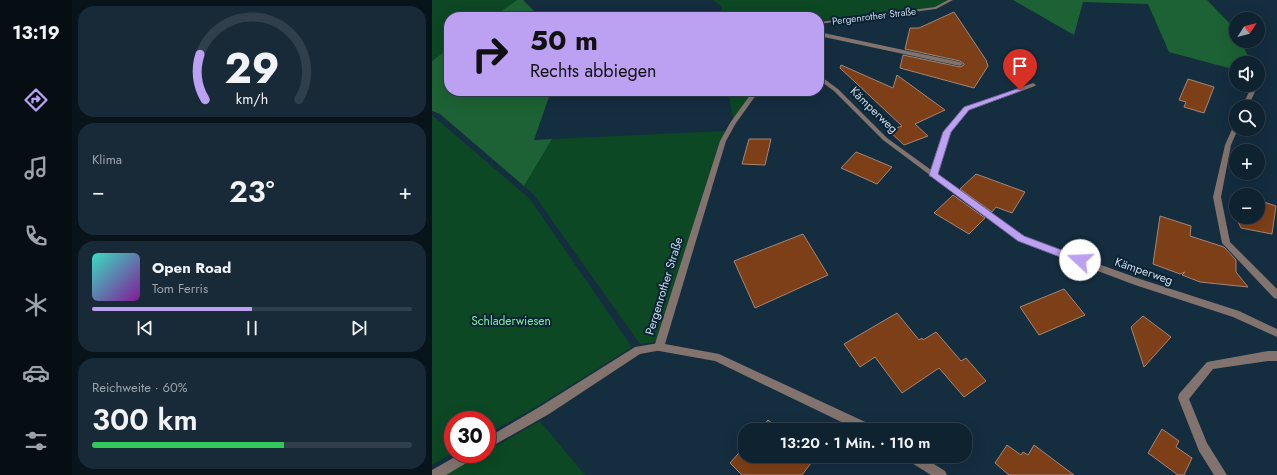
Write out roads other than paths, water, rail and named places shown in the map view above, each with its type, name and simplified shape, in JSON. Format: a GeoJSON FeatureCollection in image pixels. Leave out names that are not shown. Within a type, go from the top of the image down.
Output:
{"type":"FeatureCollection","features":[{"type":"Feature","properties":{"kind":"street","name":"Pergenrother Straße"},"geometry":{"type":"LineString","coordinates":[[824,22],[936,8],[952,0]]}},
{"type":"Feature","properties":{"kind":"street"},"geometry":{"type":"LineString","coordinates":[[824,35],[960,64]]}},
{"type":"Feature","properties":{"kind":"street","name":"Kämperweg"},"geometry":{"type":"LineString","coordinates":[[824,81],[836,90],[885,139],[1021,239],[1138,282],[1236,314],[1277,333]]}},
{"type":"Feature","properties":{"kind":"street"},"geometry":{"type":"LineString","coordinates":[[933,175],[947,132],[967,109],[1033,86]]}},
{"type":"Feature","properties":{"kind":"street","name":"Pergenrother Straße"},"geometry":{"type":"LineString","coordinates":[[752,96],[733,123],[723,141],[659,347],[716,357],[855,423]]}},
{"type":"Feature","properties":{"kind":"street"},"geometry":{"type":"LineString","coordinates":[[1232,136],[1228,145],[1217,197],[1226,243],[1277,295]]}},
{"type":"Feature","properties":{"kind":"street"},"geometry":{"type":"LineString","coordinates":[[496,439],[638,350],[659,347]]}},
{"type":"Feature","properties":{"kind":"street"},"geometry":{"type":"LineString","coordinates":[[1221,475],[1203,447],[1183,398],[1210,365],[1277,356]]}},
{"type":"Feature","properties":{"kind":"street"},"geometry":{"type":"LineString","coordinates":[[435,475],[455,463]]}},
{"type":"Feature","properties":{"kind":"street"},"geometry":{"type":"LineString","coordinates":[[922,463],[941,475]]}},
{"type":"Feature","properties":{"kind":"park label","name":"Schladerwiesen"},"geometry":{"type":"Point","coordinates":[511,321]}}]}
